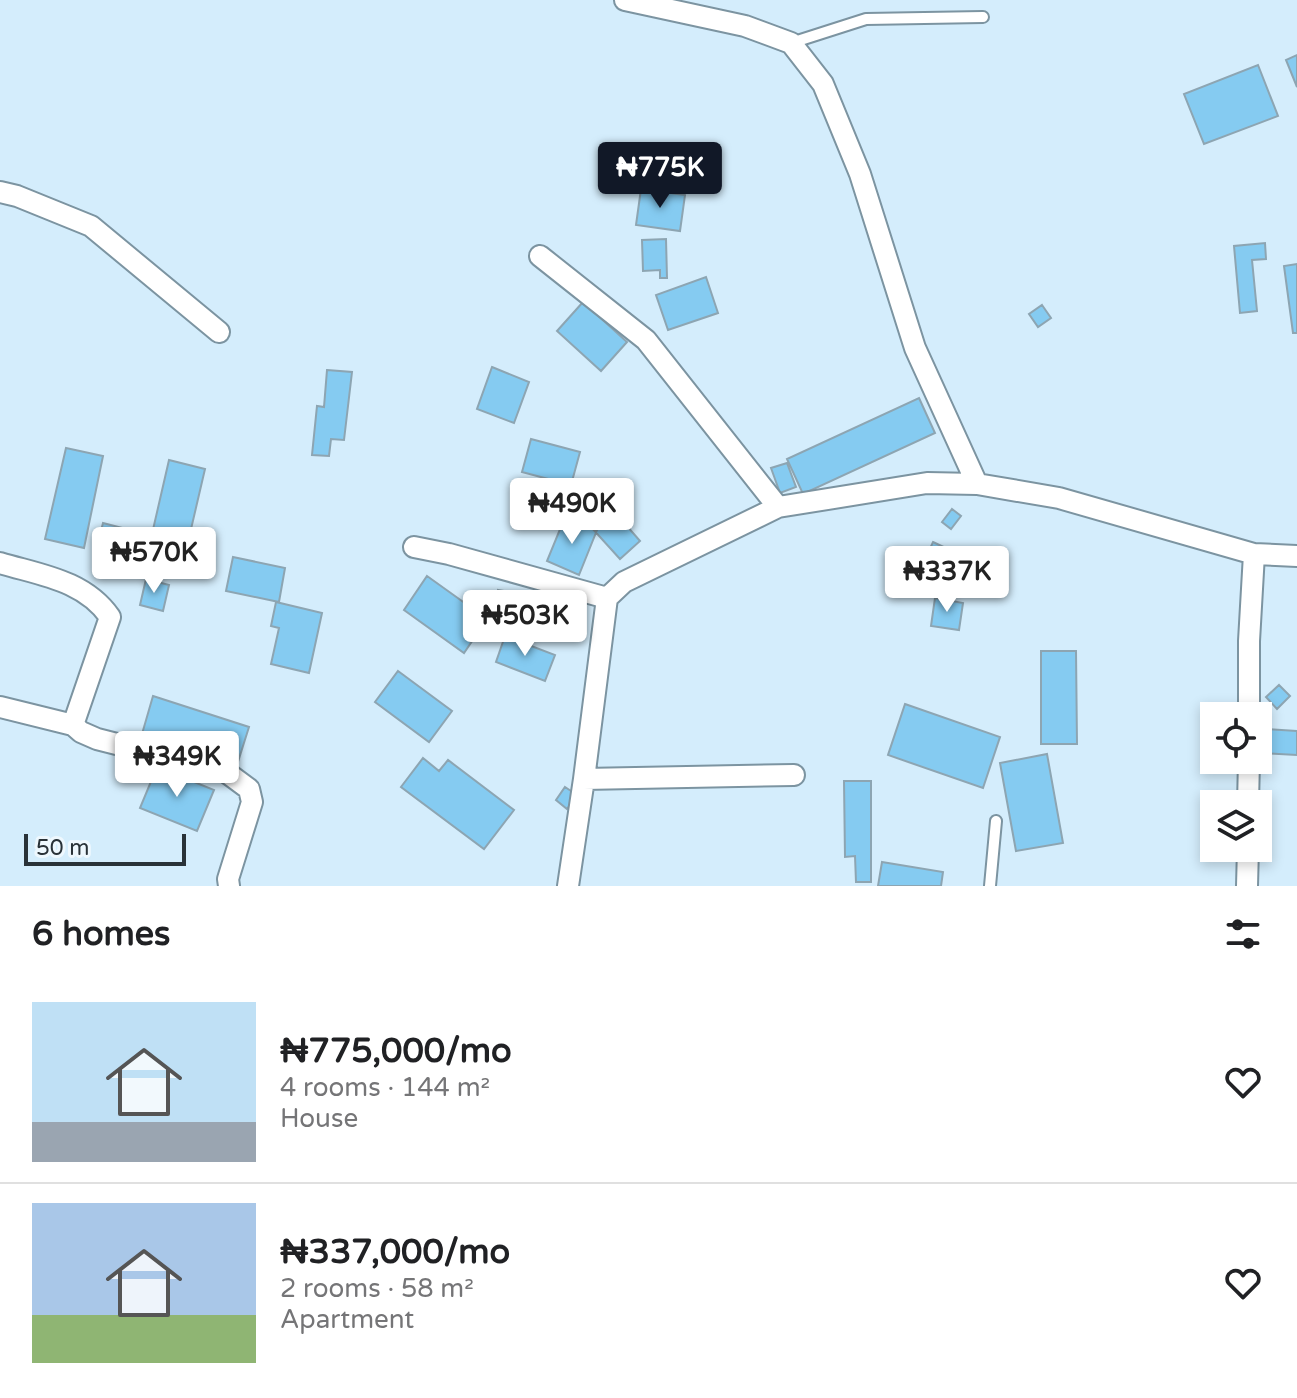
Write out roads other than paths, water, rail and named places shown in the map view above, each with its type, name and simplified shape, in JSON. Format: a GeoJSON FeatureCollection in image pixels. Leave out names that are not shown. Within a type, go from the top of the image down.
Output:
{"type":"FeatureCollection","features":[{"type":"Feature","properties":{"kind":"street"},"geometry":{"type":"LineString","coordinates":[[625,0],[745,26],[791,43],[823,84],[860,174],[915,348],[977,484]]}},
{"type":"Feature","properties":{"kind":"street"},"geometry":{"type":"LineString","coordinates":[[0,192],[91,226],[219,332]]}},
{"type":"Feature","properties":{"kind":"street"},"geometry":{"type":"LineString","coordinates":[[540,256],[646,340],[778,507]]}},
{"type":"Feature","properties":{"kind":"street"},"geometry":{"type":"LineString","coordinates":[[568,886],[607,598],[624,582],[778,507],[927,483],[977,484],[1059,498],[1254,554],[1297,556]]}},
{"type":"Feature","properties":{"kind":"street"},"geometry":{"type":"LineString","coordinates":[[414,547],[607,598]]}},
{"type":"Feature","properties":{"kind":"street"},"geometry":{"type":"LineString","coordinates":[[1249,702],[1254,554]]}},
{"type":"Feature","properties":{"kind":"street"},"geometry":{"type":"LineString","coordinates":[[0,563],[72,584],[99,601],[110,617],[73,725]]}},
{"type":"Feature","properties":{"kind":"street"},"geometry":{"type":"LineString","coordinates":[[0,707],[73,725],[97,739],[226,772],[249,789],[252,802],[228,879],[229,886]]}},
{"type":"Feature","properties":{"kind":"street"},"geometry":{"type":"LineString","coordinates":[[584,779],[794,775]]}},
{"type":"Feature","properties":{"kind":"street"},"geometry":{"type":"LineString","coordinates":[[1247,886],[1248,862]]}},
{"type":"Feature","properties":{"kind":"lane"},"geometry":{"type":"LineString","coordinates":[[791,43],[866,19],[983,17]]}},
{"type":"Feature","properties":{"kind":"lane"},"geometry":{"type":"LineString","coordinates":[[990,886],[996,821]]}}]}
